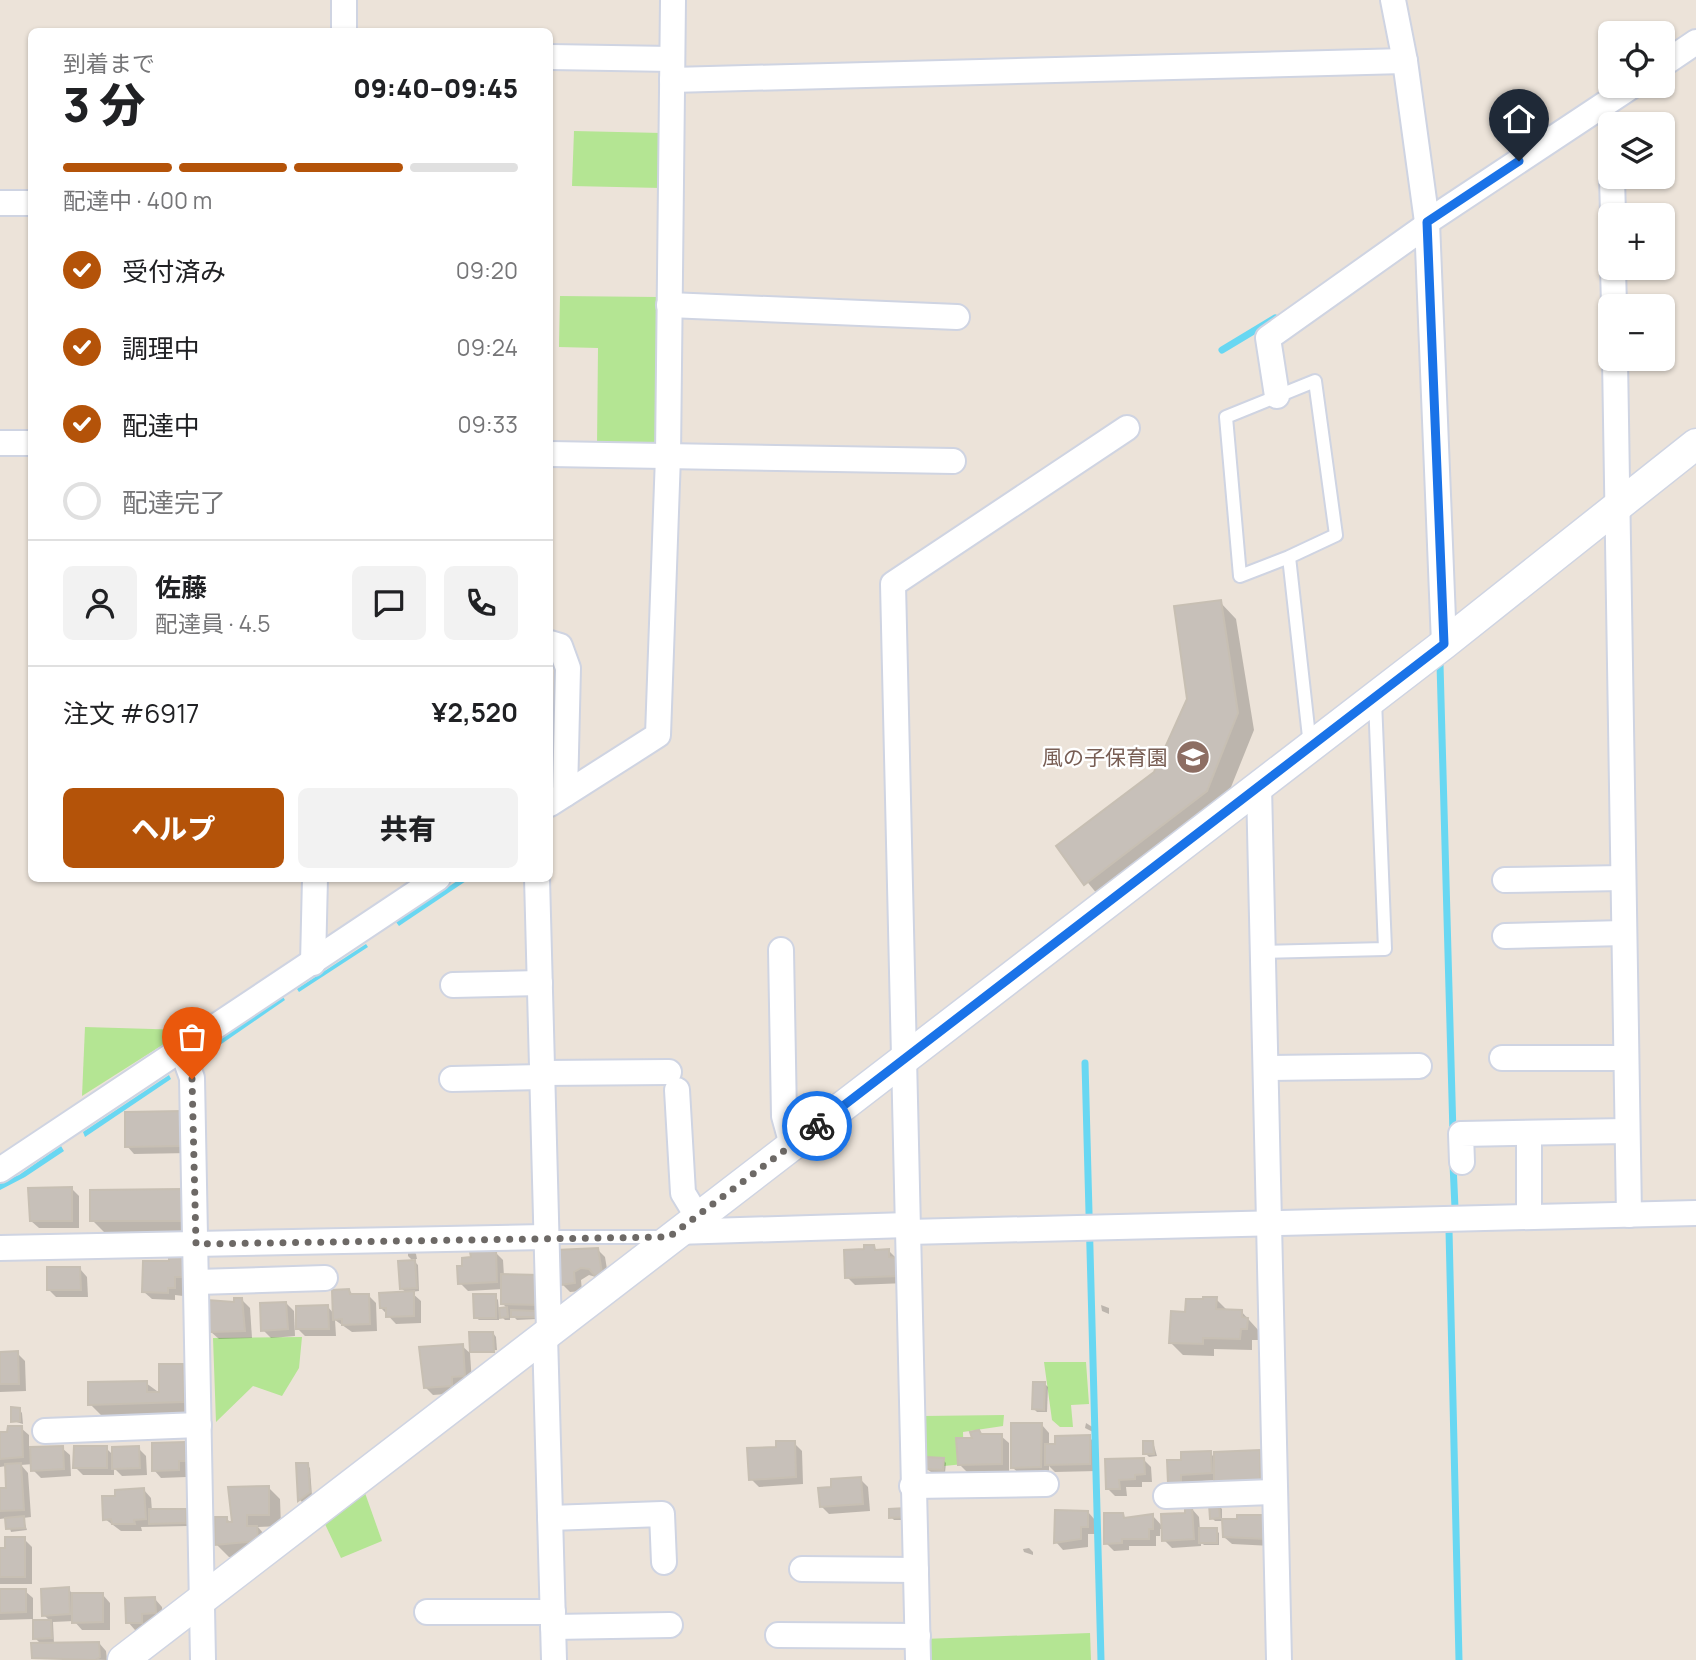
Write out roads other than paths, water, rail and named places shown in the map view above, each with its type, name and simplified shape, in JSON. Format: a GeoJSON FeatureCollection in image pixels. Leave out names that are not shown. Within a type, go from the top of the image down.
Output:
{"type":"FeatureCollection","features":[{"type":"Feature","properties":{"kind":"street"},"geometry":{"type":"LineString","coordinates":[[344,0],[344,28]]}},
{"type":"Feature","properties":{"kind":"street"},"geometry":{"type":"LineString","coordinates":[[557,799],[659,735],[668,456],[673,0]]}},
{"type":"Feature","properties":{"kind":"street"},"geometry":{"type":"LineString","coordinates":[[1393,0],[1405,61],[1427,223],[1444,644]]}},
{"type":"Feature","properties":{"kind":"street"},"geometry":{"type":"LineString","coordinates":[[1675,56],[1696,42]]}},
{"type":"Feature","properties":{"kind":"street"},"geometry":{"type":"LineString","coordinates":[[553,57],[672,70],[1405,61]]}},
{"type":"Feature","properties":{"kind":"street"},"geometry":{"type":"LineString","coordinates":[[1611,112],[1622,98]]}},
{"type":"Feature","properties":{"kind":"street"},"geometry":{"type":"LineString","coordinates":[[1277,396],[1268,338],[1427,223],[1598,120]]}},
{"type":"Feature","properties":{"kind":"street"},"geometry":{"type":"LineString","coordinates":[[0,203],[28,204]]}},
{"type":"Feature","properties":{"kind":"street"},"geometry":{"type":"LineString","coordinates":[[670,305],[957,317]]}},
{"type":"Feature","properties":{"kind":"street"},"geometry":{"type":"LineString","coordinates":[[1615,371],[1629,1215]]}},
{"type":"Feature","properties":{"kind":"street"},"geometry":{"type":"LineString","coordinates":[[778,1635],[918,1648],[912,1486],[893,584],[1127,428]]}},
{"type":"Feature","properties":{"kind":"street"},"geometry":{"type":"LineString","coordinates":[[0,443],[28,443]]}},
{"type":"Feature","properties":{"kind":"street"},"geometry":{"type":"LineString","coordinates":[[123,1660],[1444,644],[1696,444]]}},
{"type":"Feature","properties":{"kind":"street"},"geometry":{"type":"LineString","coordinates":[[553,454],[953,461]]}},
{"type":"Feature","properties":{"kind":"street"},"geometry":{"type":"LineString","coordinates":[[553,644],[560,646],[568,668],[557,799]]}},
{"type":"Feature","properties":{"kind":"street"},"geometry":{"type":"LineString","coordinates":[[1259,786],[1279,1660]]}},
{"type":"Feature","properties":{"kind":"street"},"geometry":{"type":"LineString","coordinates":[[1505,880],[1623,878]]}},
{"type":"Feature","properties":{"kind":"street"},"geometry":{"type":"LineString","coordinates":[[313,963],[315,882]]}},
{"type":"Feature","properties":{"kind":"street"},"geometry":{"type":"LineString","coordinates":[[0,1170],[432,882]]}},
{"type":"Feature","properties":{"kind":"street"},"geometry":{"type":"LineString","coordinates":[[537,882],[554,1660]]}},
{"type":"Feature","properties":{"kind":"street"},"geometry":{"type":"LineString","coordinates":[[1505,936],[1624,933]]}},
{"type":"Feature","properties":{"kind":"street"},"geometry":{"type":"LineString","coordinates":[[781,950],[784,1116],[792,1145]]}},
{"type":"Feature","properties":{"kind":"street"},"geometry":{"type":"LineString","coordinates":[[453,985],[540,983]]}},
{"type":"Feature","properties":{"kind":"street"},"geometry":{"type":"LineString","coordinates":[[182,1050],[192,1079],[203,1660]]}},
{"type":"Feature","properties":{"kind":"street"},"geometry":{"type":"LineString","coordinates":[[1503,1058],[1626,1058]]}},
{"type":"Feature","properties":{"kind":"street"},"geometry":{"type":"LineString","coordinates":[[1267,1068],[1419,1066]]}},
{"type":"Feature","properties":{"kind":"street"},"geometry":{"type":"LineString","coordinates":[[452,1079],[542,1075],[673,1081],[683,1193],[681,1229]]}},
{"type":"Feature","properties":{"kind":"street"},"geometry":{"type":"LineString","coordinates":[[1462,1162],[1461,1134],[1628,1131]]}},
{"type":"Feature","properties":{"kind":"street"},"geometry":{"type":"LineString","coordinates":[[1529,1133],[1529,1217]]}},
{"type":"Feature","properties":{"kind":"street"},"geometry":{"type":"LineString","coordinates":[[681,1229],[1270,1224],[1696,1213]]}},
{"type":"Feature","properties":{"kind":"street"},"geometry":{"type":"LineString","coordinates":[[0,1248],[544,1237]]}},
{"type":"Feature","properties":{"kind":"street"},"geometry":{"type":"LineString","coordinates":[[197,1282],[325,1278]]}},
{"type":"Feature","properties":{"kind":"street"},"geometry":{"type":"LineString","coordinates":[[45,1431],[199,1425]]}},
{"type":"Feature","properties":{"kind":"street"},"geometry":{"type":"LineString","coordinates":[[912,1486],[1046,1484]]}},
{"type":"Feature","properties":{"kind":"street"},"geometry":{"type":"LineString","coordinates":[[1166,1496],[1275,1492]]}},
{"type":"Feature","properties":{"kind":"street"},"geometry":{"type":"LineString","coordinates":[[550,1517],[662,1514],[664,1562]]}},
{"type":"Feature","properties":{"kind":"street"},"geometry":{"type":"LineString","coordinates":[[803,1569],[916,1570]]}},
{"type":"Feature","properties":{"kind":"street"},"geometry":{"type":"LineString","coordinates":[[427,1612],[670,1625]]}},
{"type":"Feature","properties":{"kind":"lane"},"geometry":{"type":"LineString","coordinates":[[1315,381],[1336,535],[1289,557],[1240,576],[1226,417],[1315,381]]}},
{"type":"Feature","properties":{"kind":"lane"},"geometry":{"type":"LineString","coordinates":[[1289,557],[1310,747]]}},
{"type":"Feature","properties":{"kind":"lane"},"geometry":{"type":"LineString","coordinates":[[1264,952],[1385,949],[1375,697]]}},
{"type":"Feature","properties":{"kind":"lane"},"geometry":{"type":"LineString","coordinates":[[544,1237],[681,1229]]}},
{"type":"Feature","properties":{"kind":"water"},"geometry":{"type":"Polygon","coordinates":[[[456,882],[465,882],[399,926],[396,922],[456,882]]]}},
{"type":"Feature","properties":{"kind":"water"},"geometry":{"type":"Polygon","coordinates":[[[366,944],[368,947],[299,992],[297,989],[366,944]]]}},
{"type":"Feature","properties":{"kind":"water"},"geometry":{"type":"Polygon","coordinates":[[[283,997],[285,1000],[204,1056],[201,1052],[283,997]]]}},
{"type":"Feature","properties":{"kind":"water"},"geometry":{"type":"Polygon","coordinates":[[[169,1075],[171,1079],[85,1137],[83,1132],[169,1075]]]}},
{"type":"Feature","properties":{"kind":"water"},"geometry":{"type":"Polygon","coordinates":[[[61,1146],[64,1151],[0,1190],[0,1183],[19,1175],[61,1146]]]}},
{"type":"Feature","properties":{"kind":"waterway"},"geometry":{"type":"LineString","coordinates":[[1222,350],[1275,318]]}},
{"type":"Feature","properties":{"kind":"waterway"},"geometry":{"type":"LineString","coordinates":[[1440,664],[1453,1134]]}},
{"type":"Feature","properties":{"kind":"waterway"},"geometry":{"type":"LineString","coordinates":[[1085,1063],[1101,1660]]}},
{"type":"Feature","properties":{"kind":"waterway"},"geometry":{"type":"LineString","coordinates":[[1453,1164],[1455,1208]]}},
{"type":"Feature","properties":{"kind":"waterway"},"geometry":{"type":"LineString","coordinates":[[1449,1230],[1459,1660]]}},
{"type":"Feature","properties":{"kind":"place","name":"風の子保育園"},"geometry":{"type":"Point","coordinates":[1193,757]}}]}
